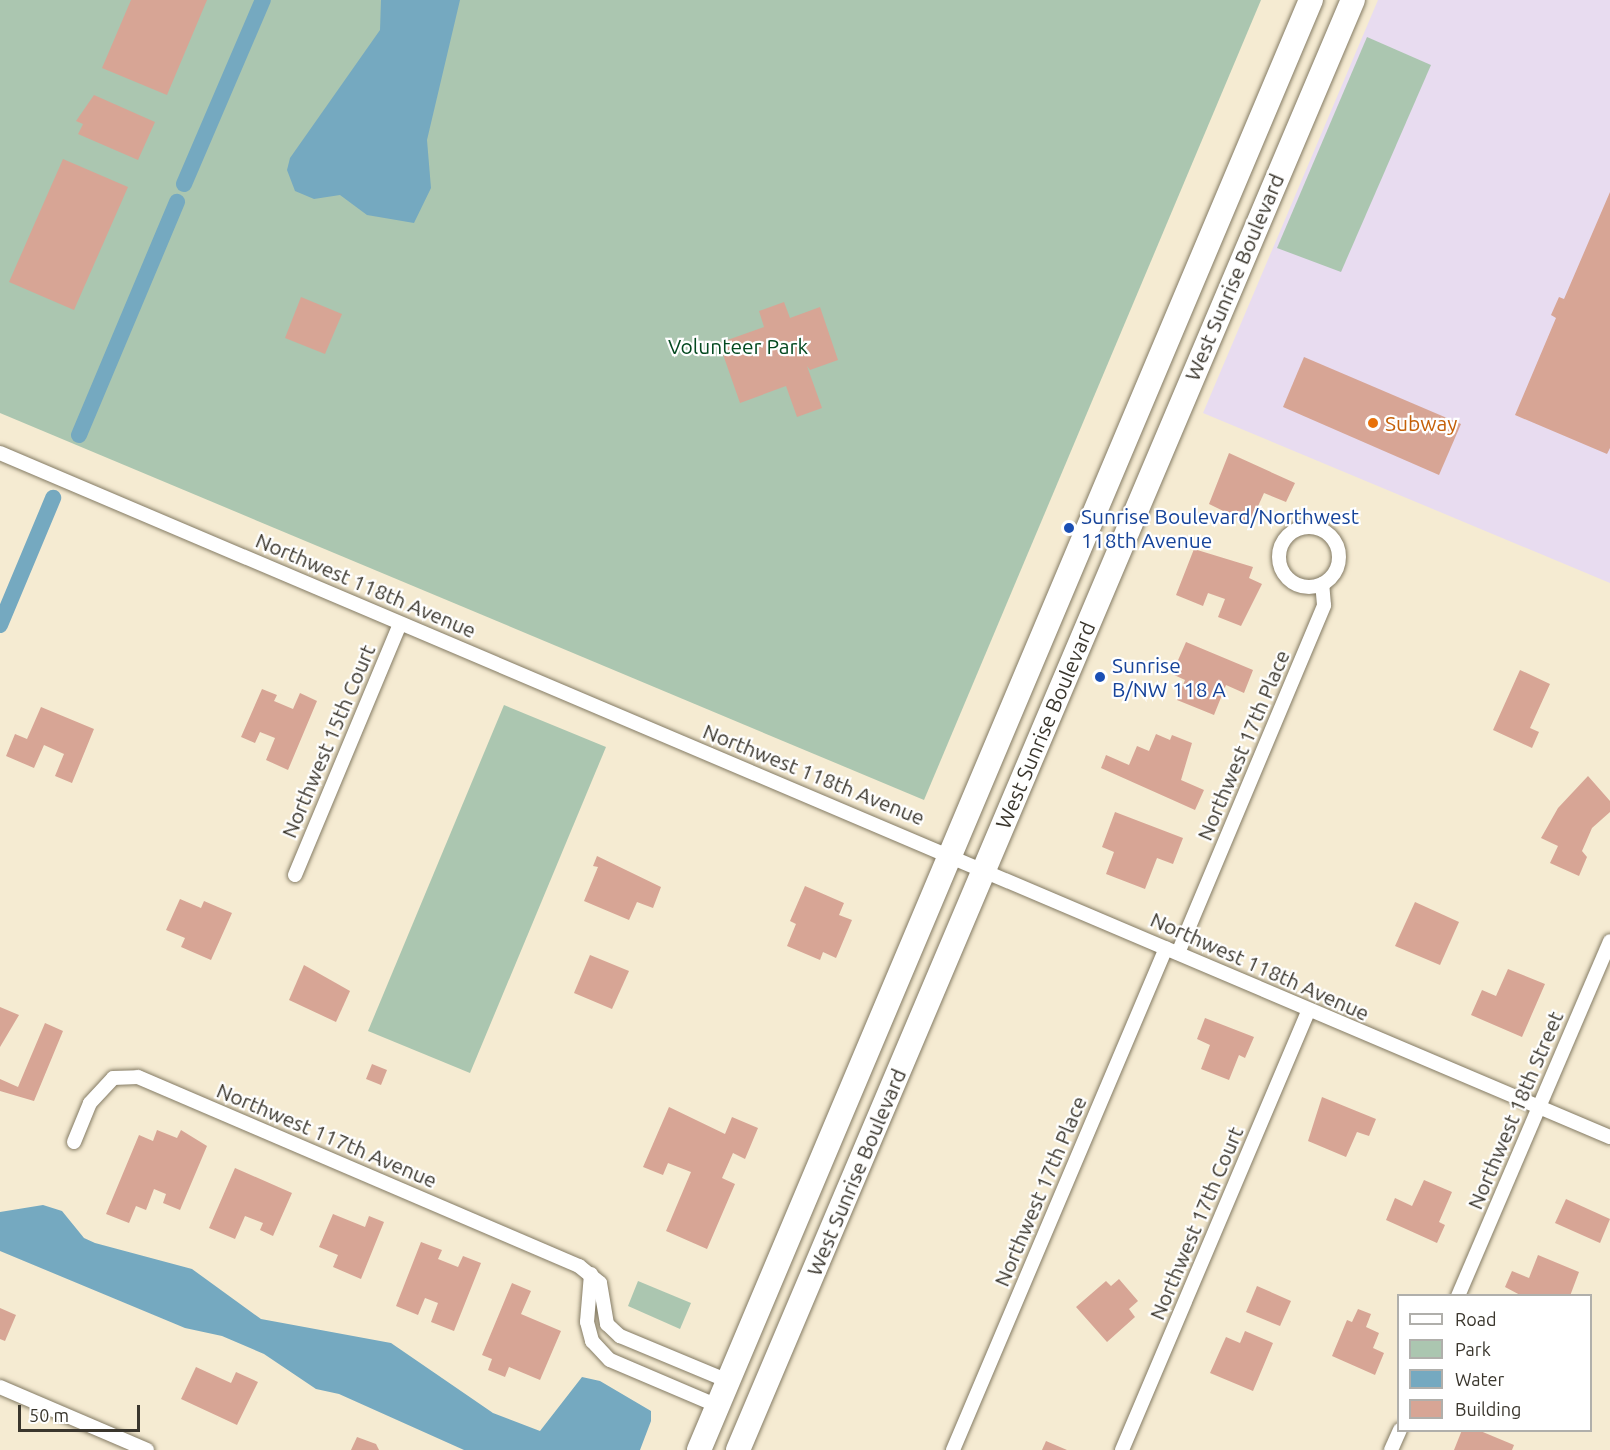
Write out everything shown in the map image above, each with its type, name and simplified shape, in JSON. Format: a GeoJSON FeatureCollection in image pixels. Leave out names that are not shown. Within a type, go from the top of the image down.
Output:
{"type":"FeatureCollection","features":[{"type":"Feature","properties":{"kind":"highway","name":"West Sunrise Boulevard"},"geometry":{"type":"LineString","coordinates":[[699,1450],[946,855],[1311,0]]}},
{"type":"Feature","properties":{"kind":"highway","name":"West Sunrise Boulevard"},"geometry":{"type":"LineString","coordinates":[[738,1450],[1353,0]]}},
{"type":"Feature","properties":{"kind":"street","name":"Northwest 118th Avenue"},"geometry":{"type":"LineString","coordinates":[[0,453],[1172,951],[1308,1012],[1610,1137]]}},
{"type":"Feature","properties":{"kind":"street"},"geometry":{"type":"LineString","coordinates":[[1317,527],[1335,539],[1340,559],[1322,584],[1304,587],[1282,570],[1280,551],[1297,529],[1317,527]]}},
{"type":"Feature","properties":{"kind":"street","name":"Northwest 17th Place"},"geometry":{"type":"LineString","coordinates":[[953,1450],[1324,605],[1322,584]]}},
{"type":"Feature","properties":{"kind":"street","name":"Northwest 15th Court"},"geometry":{"type":"LineString","coordinates":[[295,875],[400,624]]}},
{"type":"Feature","properties":{"kind":"street","name":"Northwest 18th Street"},"geometry":{"type":"LineString","coordinates":[[1459,1294],[1610,941]]}},
{"type":"Feature","properties":{"kind":"street","name":"Northwest 17th Court"},"geometry":{"type":"LineString","coordinates":[[1122,1450],[1308,1012]]}},
{"type":"Feature","properties":{"kind":"street","name":"Northwest 117th Avenue"},"geometry":{"type":"LineString","coordinates":[[74,1142],[90,1103],[113,1078],[138,1077],[591,1274]]}},
{"type":"Feature","properties":{"kind":"street"},"geometry":{"type":"LineString","coordinates":[[591,1274],[600,1283],[607,1324],[620,1336],[728,1381]]}},
{"type":"Feature","properties":{"kind":"street"},"geometry":{"type":"LineString","coordinates":[[591,1274],[587,1322],[592,1341],[610,1360],[718,1406]]}},
{"type":"Feature","properties":{"kind":"street"},"geometry":{"type":"LineString","coordinates":[[642,1374],[652,1350]]}},
{"type":"Feature","properties":{"kind":"street"},"geometry":{"type":"LineString","coordinates":[[0,1387],[147,1450]]}},
{"type":"Feature","properties":{"kind":"street"},"geometry":{"type":"LineString","coordinates":[[1391,1450],[1400,1432]]}},
{"type":"Feature","properties":{"kind":"shaded area"},"geometry":{"type":"Polygon","coordinates":[[[1378,0],[1610,0],[1610,583],[1203,413],[1378,0]]]}},
{"type":"Feature","properties":{"kind":"green space","name":"Volunteer Park"},"geometry":{"type":"Polygon","coordinates":[[[0,0],[1261,0],[924,800],[0,413],[0,0]]]}},
{"type":"Feature","properties":{"kind":"green space"},"geometry":{"type":"Polygon","coordinates":[[[1367,37],[1431,65],[1341,272],[1277,248],[1367,37]]]}},
{"type":"Feature","properties":{"kind":"green space"},"geometry":{"type":"Polygon","coordinates":[[[504,705],[606,747],[470,1073],[368,1031],[504,705]]]}},
{"type":"Feature","properties":{"kind":"green space"},"geometry":{"type":"Polygon","coordinates":[[[638,1281],[691,1303],[680,1329],[628,1306],[638,1281]]]}},
{"type":"Feature","properties":{"kind":"water"},"geometry":{"type":"Polygon","coordinates":[[[381,0],[460,0],[427,140],[431,188],[414,223],[367,215],[340,195],[314,199],[295,191],[287,170],[290,158],[380,30],[381,0]]]}},
{"type":"Feature","properties":{"kind":"water"},"geometry":{"type":"Polygon","coordinates":[[[43,1205],[62,1211],[84,1238],[95,1243],[192,1269],[261,1319],[391,1343],[493,1413],[540,1431],[582,1377],[600,1381],[651,1411],[651,1421],[640,1450],[464,1450],[339,1394],[316,1389],[264,1354],[222,1336],[185,1328],[0,1251],[0,1212],[43,1205]]]}},
{"type":"Feature","properties":{"kind":"building"},"geometry":{"type":"Polygon","coordinates":[[[131,0],[207,0],[167,95],[102,68],[131,0]]]}},
{"type":"Feature","properties":{"kind":"building"},"geometry":{"type":"Polygon","coordinates":[[[94,95],[155,122],[138,160],[78,134],[83,124],[76,121],[94,95]]]}},
{"type":"Feature","properties":{"kind":"building"},"geometry":{"type":"Polygon","coordinates":[[[63,159],[128,187],[74,310],[9,282],[63,159]]]}},
{"type":"Feature","properties":{"kind":"building"},"geometry":{"type":"Polygon","coordinates":[[[1610,192],[1610,448],[1607,454],[1515,415],[1556,318],[1551,315],[1559,297],[1564,299],[1610,192]]]}},
{"type":"Feature","properties":{"kind":"building"},"geometry":{"type":"Polygon","coordinates":[[[301,297],[342,314],[325,354],[285,338],[301,297]]]}},
{"type":"Feature","properties":{"kind":"building"},"geometry":{"type":"Polygon","coordinates":[[[784,302],[790,318],[820,307],[838,360],[810,370],[807,366],[822,408],[797,417],[786,386],[740,403],[719,343],[764,327],[759,311],[784,302]]]}},
{"type":"Feature","properties":{"kind":"building"},"geometry":{"type":"Polygon","coordinates":[[[1304,357],[1461,424],[1439,475],[1283,407],[1304,357]]]}},
{"type":"Feature","properties":{"kind":"building"},"geometry":{"type":"Polygon","coordinates":[[[1229,453],[1295,483],[1286,502],[1264,493],[1250,524],[1209,504],[1229,453]]]}},
{"type":"Feature","properties":{"kind":"building"},"geometry":{"type":"Polygon","coordinates":[[[1194,549],[1253,567],[1249,578],[1262,584],[1241,626],[1218,617],[1225,599],[1208,593],[1203,606],[1176,595],[1194,549]]]}},
{"type":"Feature","properties":{"kind":"building"},"geometry":{"type":"Polygon","coordinates":[[[1186,642],[1253,670],[1244,693],[1226,685],[1214,715],[1177,700],[1185,680],[1172,674],[1186,642]]]}},
{"type":"Feature","properties":{"kind":"building"},"geometry":{"type":"Polygon","coordinates":[[[1520,670],[1550,684],[1530,728],[1539,732],[1532,748],[1493,730],[1520,670]]]}},
{"type":"Feature","properties":{"kind":"building"},"geometry":{"type":"Polygon","coordinates":[[[262,689],[277,695],[274,701],[293,709],[300,693],[317,701],[288,770],[266,760],[275,738],[260,732],[255,743],[241,737],[262,689]]]}},
{"type":"Feature","properties":{"kind":"building"},"geometry":{"type":"Polygon","coordinates":[[[41,707],[94,729],[72,783],[55,776],[64,754],[44,745],[34,768],[6,756],[15,734],[27,739],[41,707]]]}},
{"type":"Feature","properties":{"kind":"building"},"geometry":{"type":"Polygon","coordinates":[[[1156,734],[1170,740],[1172,735],[1192,743],[1181,780],[1204,790],[1195,810],[1101,768],[1106,755],[1129,765],[1137,746],[1149,751],[1156,734]]]}},
{"type":"Feature","properties":{"kind":"building"},"geometry":{"type":"Polygon","coordinates":[[[1588,776],[1610,801],[1610,812],[1592,828],[1582,851],[1587,857],[1579,876],[1550,863],[1558,846],[1541,838],[1558,808],[1588,776]]]}},
{"type":"Feature","properties":{"kind":"building"},"geometry":{"type":"Polygon","coordinates":[[[1115,812],[1183,838],[1173,864],[1157,858],[1145,889],[1106,874],[1114,852],[1102,847],[1115,812]]]}},
{"type":"Feature","properties":{"kind":"building"},"geometry":{"type":"Polygon","coordinates":[[[597,856],[661,887],[653,908],[637,902],[629,920],[584,901],[598,867],[593,866],[597,856]]]}},
{"type":"Feature","properties":{"kind":"building"},"geometry":{"type":"Polygon","coordinates":[[[805,886],[844,903],[839,915],[852,920],[836,958],[823,952],[820,960],[787,946],[796,924],[790,921],[805,886]]]}},
{"type":"Feature","properties":{"kind":"building"},"geometry":{"type":"Polygon","coordinates":[[[180,899],[201,908],[204,901],[232,913],[211,960],[181,947],[185,938],[166,930],[180,899]]]}},
{"type":"Feature","properties":{"kind":"building"},"geometry":{"type":"Polygon","coordinates":[[[1415,902],[1459,922],[1440,965],[1395,946],[1415,902]]]}},
{"type":"Feature","properties":{"kind":"building"},"geometry":{"type":"Polygon","coordinates":[[[590,955],[629,971],[612,1009],[574,993],[590,955]]]}},
{"type":"Feature","properties":{"kind":"building"},"geometry":{"type":"Polygon","coordinates":[[[304,965],[350,991],[336,1022],[289,1000],[304,965]]]}},
{"type":"Feature","properties":{"kind":"building"},"geometry":{"type":"Polygon","coordinates":[[[1508,969],[1545,984],[1522,1037],[1471,1015],[1482,990],[1496,996],[1508,969]]]}},
{"type":"Feature","properties":{"kind":"building"},"geometry":{"type":"Polygon","coordinates":[[[0,1007],[19,1015],[0,1047],[0,1007]]]}},
{"type":"Feature","properties":{"kind":"building"},"geometry":{"type":"Polygon","coordinates":[[[1205,1018],[1254,1037],[1245,1058],[1239,1055],[1229,1080],[1201,1069],[1210,1045],[1197,1039],[1205,1018]]]}},
{"type":"Feature","properties":{"kind":"building"},"geometry":{"type":"Polygon","coordinates":[[[45,1023],[63,1031],[34,1101],[0,1091],[0,1079],[18,1087],[45,1023]]]}},
{"type":"Feature","properties":{"kind":"building"},"geometry":{"type":"Polygon","coordinates":[[[372,1064],[387,1070],[381,1085],[366,1079],[372,1064]]]}},
{"type":"Feature","properties":{"kind":"building"},"geometry":{"type":"Polygon","coordinates":[[[1322,1097],[1376,1119],[1369,1136],[1357,1132],[1346,1157],[1308,1141],[1322,1097]]]}},
{"type":"Feature","properties":{"kind":"building"},"geometry":{"type":"Polygon","coordinates":[[[669,1107],[725,1134],[732,1117],[758,1128],[745,1159],[733,1153],[722,1178],[735,1184],[707,1249],[666,1231],[691,1172],[668,1163],[663,1175],[643,1167],[669,1107]]]}},
{"type":"Feature","properties":{"kind":"building"},"geometry":{"type":"Polygon","coordinates":[[[157,1130],[177,1138],[181,1130],[207,1146],[180,1210],[163,1203],[166,1194],[154,1189],[146,1210],[136,1206],[129,1223],[106,1214],[139,1135],[153,1141],[157,1130]]]}},
{"type":"Feature","properties":{"kind":"building"},"geometry":{"type":"Polygon","coordinates":[[[235,1168],[292,1193],[273,1236],[260,1230],[263,1223],[245,1216],[235,1239],[209,1228],[235,1168]]]}},
{"type":"Feature","properties":{"kind":"building"},"geometry":{"type":"Polygon","coordinates":[[[1424,1180],[1452,1192],[1439,1222],[1445,1225],[1437,1243],[1386,1220],[1395,1198],[1412,1206],[1424,1180]]]}},
{"type":"Feature","properties":{"kind":"building"},"geometry":{"type":"Polygon","coordinates":[[[1566,1199],[1610,1219],[1600,1243],[1555,1223],[1566,1199]]]}},
{"type":"Feature","properties":{"kind":"building"},"geometry":{"type":"Polygon","coordinates":[[[333,1214],[365,1227],[369,1216],[384,1222],[361,1279],[333,1267],[338,1255],[319,1247],[333,1214]]]}},
{"type":"Feature","properties":{"kind":"building"},"geometry":{"type":"Polygon","coordinates":[[[421,1242],[442,1250],[438,1259],[458,1267],[463,1256],[481,1263],[454,1331],[431,1322],[438,1303],[425,1298],[418,1315],[396,1306],[421,1242]]]}},
{"type":"Feature","properties":{"kind":"building"},"geometry":{"type":"Polygon","coordinates":[[[1538,1255],[1579,1272],[1571,1294],[1518,1294],[1505,1287],[1512,1271],[1529,1278],[1538,1255]]]}},
{"type":"Feature","properties":{"kind":"building"},"geometry":{"type":"Polygon","coordinates":[[[1119,1279],[1138,1301],[1129,1309],[1135,1317],[1107,1342],[1076,1307],[1106,1281],[1111,1286],[1119,1279]]]}},
{"type":"Feature","properties":{"kind":"building"},"geometry":{"type":"Polygon","coordinates":[[[512,1283],[531,1291],[521,1314],[561,1331],[540,1380],[509,1367],[505,1377],[488,1370],[492,1359],[482,1355],[512,1283]]]}},
{"type":"Feature","properties":{"kind":"building"},"geometry":{"type":"Polygon","coordinates":[[[1257,1286],[1291,1301],[1280,1326],[1246,1312],[1257,1286]]]}},
{"type":"Feature","properties":{"kind":"building"},"geometry":{"type":"Polygon","coordinates":[[[0,1308],[16,1315],[5,1341],[0,1339],[0,1308]]]}},
{"type":"Feature","properties":{"kind":"building"},"geometry":{"type":"Polygon","coordinates":[[[1358,1309],[1371,1314],[1366,1327],[1379,1333],[1373,1348],[1384,1353],[1375,1375],[1332,1356],[1347,1320],[1352,1322],[1358,1309]]]}},
{"type":"Feature","properties":{"kind":"building"},"geometry":{"type":"Polygon","coordinates":[[[1245,1331],[1273,1343],[1253,1391],[1210,1373],[1226,1337],[1240,1343],[1245,1331]]]}},
{"type":"Feature","properties":{"kind":"building"},"geometry":{"type":"Polygon","coordinates":[[[196,1367],[231,1383],[236,1372],[258,1382],[237,1425],[181,1399],[196,1367]]]}},
{"type":"Feature","properties":{"kind":"building"},"geometry":{"type":"Polygon","coordinates":[[[1461,1432],[1483,1432],[1514,1445],[1512,1450],[1454,1450],[1461,1432]]]}},
{"type":"Feature","properties":{"kind":"building"},"geometry":{"type":"Polygon","coordinates":[[[357,1437],[376,1444],[379,1450],[351,1450],[357,1437]]]}},
{"type":"Feature","properties":{"kind":"building"},"geometry":{"type":"Polygon","coordinates":[[[1046,1441],[1067,1450],[1042,1450],[1046,1441]]]}},
{"type":"Feature","properties":{"kind":"waterway"},"geometry":{"type":"LineString","coordinates":[[184,184],[263,0]]}},
{"type":"Feature","properties":{"kind":"waterway"},"geometry":{"type":"LineString","coordinates":[[79,435],[177,202]]}},
{"type":"Feature","properties":{"kind":"waterway"},"geometry":{"type":"LineString","coordinates":[[0,625],[53,498]]}},
{"type":"Feature","properties":{"kind":"place","name":"Subway"},"geometry":{"type":"Point","coordinates":[1373,423]}},
{"type":"Feature","properties":{"kind":"place","name":"Sunrise Boulevard/Northwest 118th Avenue"},"geometry":{"type":"Point","coordinates":[1069,528]}},
{"type":"Feature","properties":{"kind":"place","name":"Sunrise B/NW 118 A"},"geometry":{"type":"Point","coordinates":[1100,677]}}]}
